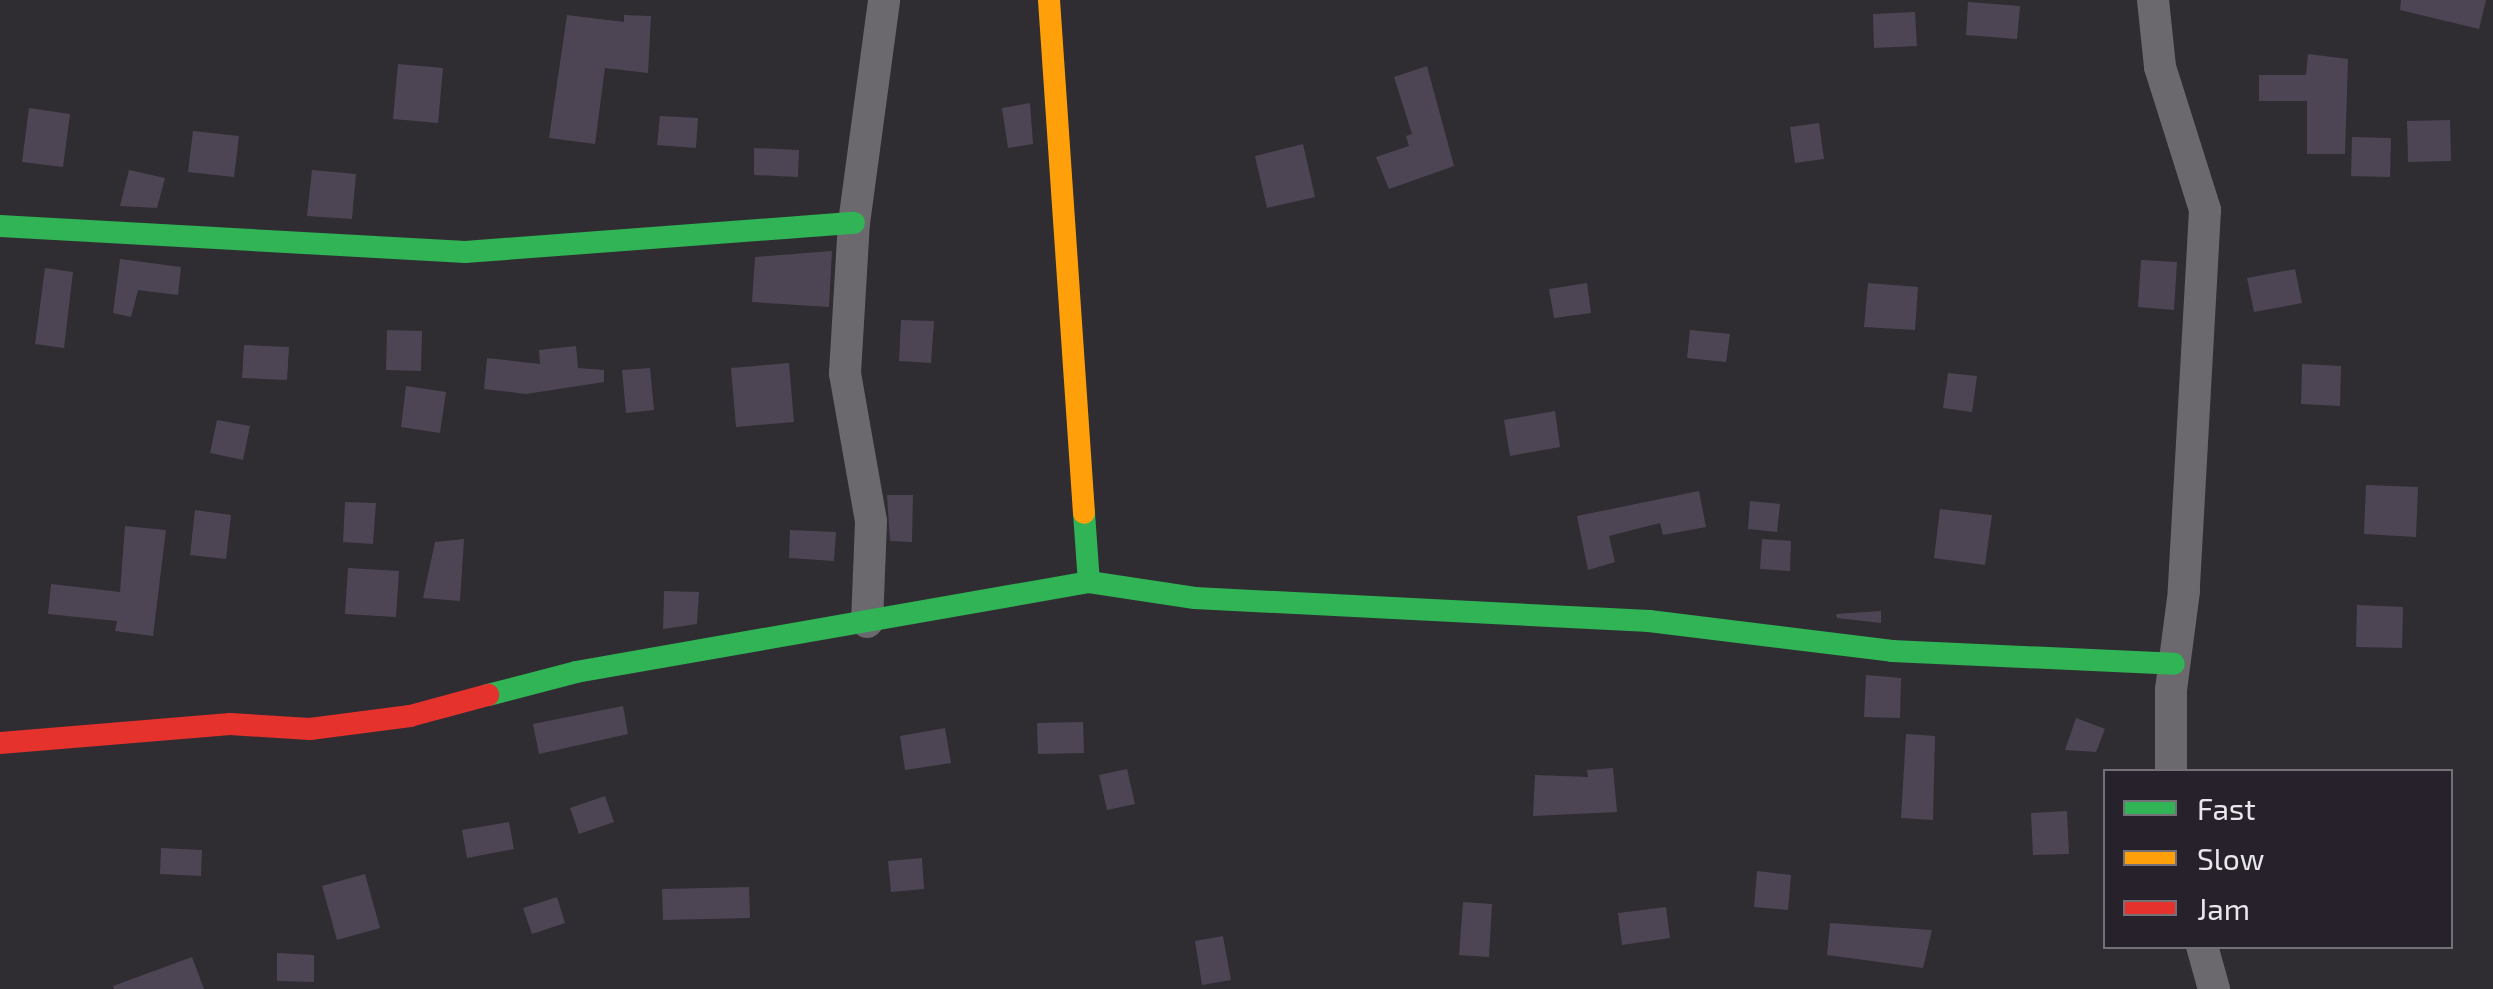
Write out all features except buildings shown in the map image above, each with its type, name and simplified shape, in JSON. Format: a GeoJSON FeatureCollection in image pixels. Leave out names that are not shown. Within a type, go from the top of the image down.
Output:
{"type":"FeatureCollection","features":[{"type":"Feature","properties":{"kind":"street"},"geometry":{"type":"LineString","coordinates":[[867,622],[870,521],[844,373],[854,223],[884,0]]}},
{"type":"Feature","properties":{"kind":"street"},"geometry":{"type":"LineString","coordinates":[[1049,0],[1089,582]]}},
{"type":"Feature","properties":{"kind":"street"},"geometry":{"type":"LineString","coordinates":[[2154,0],[2160,67],[2205,210],[2174,664],[2171,769]]}},
{"type":"Feature","properties":{"kind":"street"},"geometry":{"type":"LineString","coordinates":[[0,226],[466,252],[854,223]]}},
{"type":"Feature","properties":{"kind":"street"},"geometry":{"type":"LineString","coordinates":[[0,744],[230,724],[310,728],[410,716],[576,672],[1089,582],[1195,598],[1649,621],[1892,651],[2174,664]]}},
{"type":"Feature","properties":{"kind":"street"},"geometry":{"type":"LineString","coordinates":[[2203,949],[2214,989]]}},
{"type":"Feature","properties":{"kind":"traffic: fast"},"geometry":{"type":"LineString","coordinates":[[0,226],[465,252],[854,223]]}},
{"type":"Feature","properties":{"kind":"traffic: fast"},"geometry":{"type":"LineString","coordinates":[[1084,513],[1089,582],[1195,598],[1649,621],[1892,651],[2174,664]]}},
{"type":"Feature","properties":{"kind":"traffic: fast"},"geometry":{"type":"LineString","coordinates":[[488,695],[576,672],[1089,582]]}},
{"type":"Feature","properties":{"kind":"traffic: slow"},"geometry":{"type":"LineString","coordinates":[[1049,0],[1084,513]]}},
{"type":"Feature","properties":{"kind":"traffic: jam"},"geometry":{"type":"LineString","coordinates":[[0,743],[230,724],[310,729],[410,716],[488,695]]}}]}
